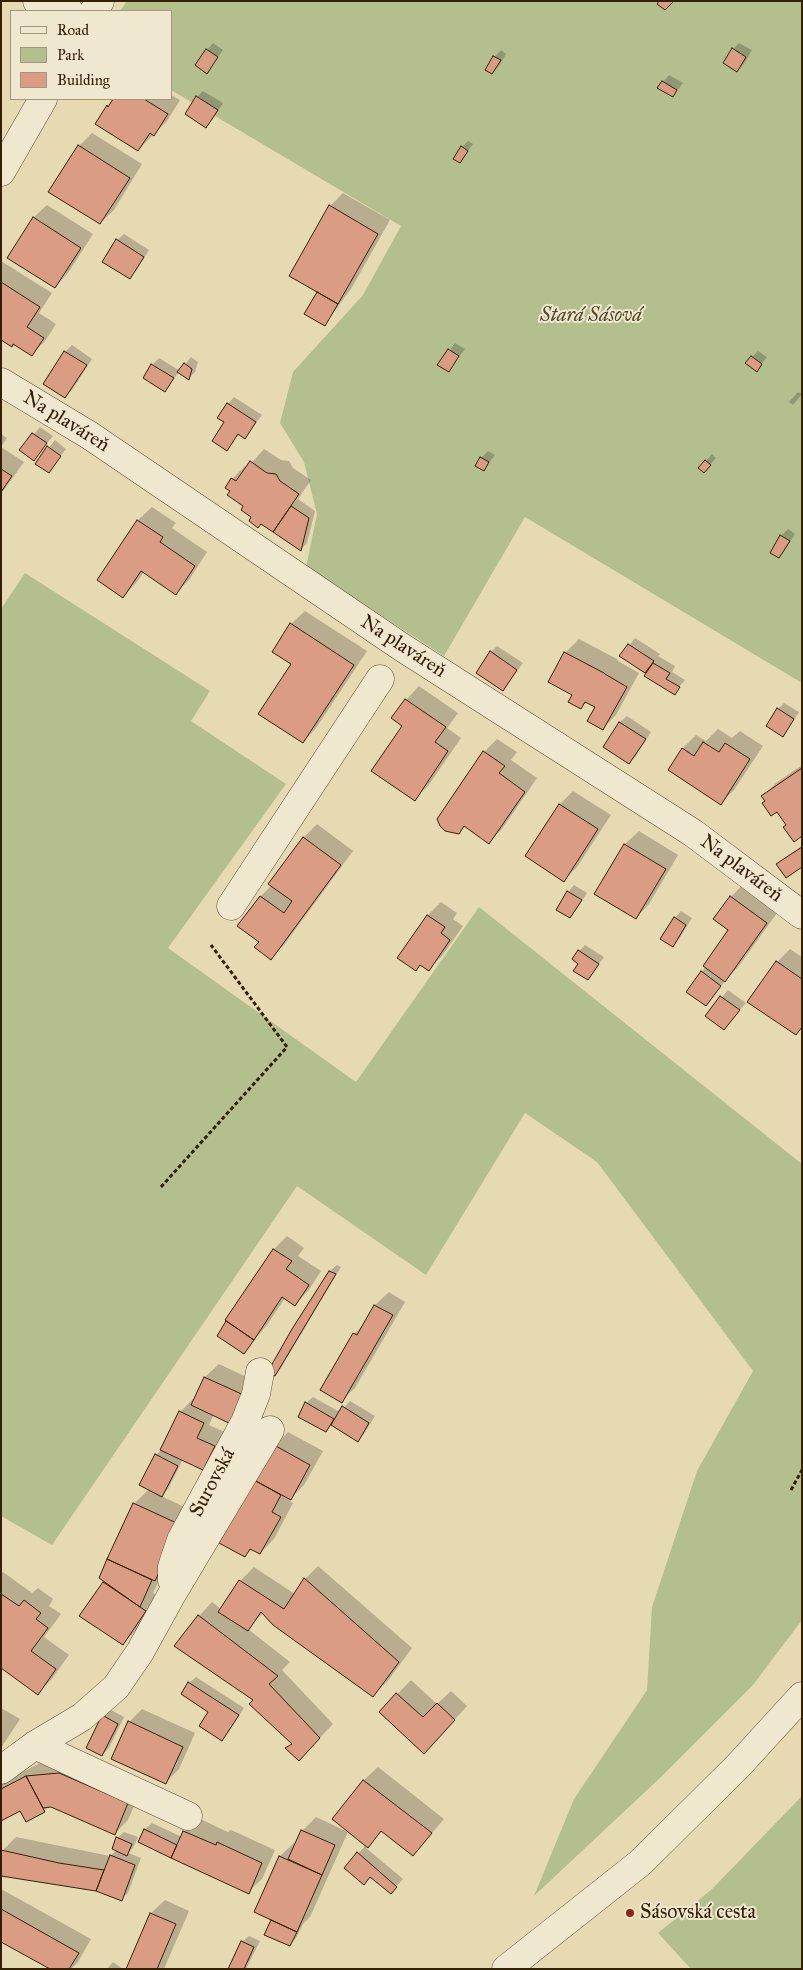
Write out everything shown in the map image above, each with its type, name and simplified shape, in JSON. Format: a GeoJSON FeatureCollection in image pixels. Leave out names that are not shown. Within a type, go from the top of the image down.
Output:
{"type":"FeatureCollection","features":[{"type":"Feature","properties":{"kind":"street"},"geometry":{"type":"LineString","coordinates":[[37,1],[67,10]]}},
{"type":"Feature","properties":{"kind":"street"},"geometry":{"type":"LineString","coordinates":[[1,172],[43,100]]}},
{"type":"Feature","properties":{"kind":"street","name":"Na plaváreň"},"geometry":{"type":"LineString","coordinates":[[1,382],[89,435],[403,648],[694,833],[802,915]]}},
{"type":"Feature","properties":{"kind":"street"},"geometry":{"type":"LineString","coordinates":[[231,906],[380,680]]}},
{"type":"Feature","properties":{"kind":"street","name":"Surovská"},"geometry":{"type":"LineString","coordinates":[[172,1594],[172,1567],[182,1540],[245,1422],[256,1394],[260,1372]]}},
{"type":"Feature","properties":{"kind":"street","name":"Surovská"},"geometry":{"type":"LineString","coordinates":[[1,1770],[35,1745],[82,1717],[116,1687],[140,1652],[172,1594],[270,1430]]}},
{"type":"Feature","properties":{"kind":"street"},"geometry":{"type":"LineString","coordinates":[[506,1969],[640,1862],[738,1766],[802,1696]]}},
{"type":"Feature","properties":{"kind":"street"},"geometry":{"type":"LineString","coordinates":[[35,1745],[188,1816]]}},
{"type":"Feature","properties":{"kind":"path"},"geometry":{"type":"LineString","coordinates":[[161,1187],[287,1047],[211,945]]}},
{"type":"Feature","properties":{"kind":"path"},"geometry":{"type":"LineString","coordinates":[[792,1490],[802,1470]]}},
{"type":"Feature","properties":{"kind":"green space","name":"Stará Sásová"},"geometry":{"type":"Polygon","coordinates":[[[127,1],[802,1],[802,683],[525,517],[444,656],[306,567],[317,514],[304,462],[280,423],[293,372],[363,295],[401,226],[172,91],[172,10],[121,10],[127,1]]]}},
{"type":"Feature","properties":{"kind":"green space"},"geometry":{"type":"Polygon","coordinates":[[[25,573],[210,691],[191,721],[286,784],[168,948],[356,1082],[479,907],[802,1164],[802,1620],[753,1685],[661,1777],[534,1896],[574,1799],[647,1690],[652,1607],[697,1471],[753,1371],[597,1162],[525,1113],[426,1275],[297,1186],[52,1545],[1,1516],[1,609],[25,573]]]}},
{"type":"Feature","properties":{"kind":"green space"},"geometry":{"type":"Polygon","coordinates":[[[802,1796],[802,1969],[691,1969],[658,1933],[712,1889],[802,1796]]]}},
{"type":"Feature","properties":{"kind":"building"},"geometry":{"type":"Polygon","coordinates":[[[659,1],[673,2],[665,10],[657,4],[659,1]]]}},
{"type":"Feature","properties":{"kind":"building"},"geometry":{"type":"Polygon","coordinates":[[[732,48],[746,57],[737,72],[723,63],[732,48]]]}},
{"type":"Feature","properties":{"kind":"building"},"geometry":{"type":"Polygon","coordinates":[[[206,49],[218,57],[207,74],[195,65],[206,49]]]}},
{"type":"Feature","properties":{"kind":"building"},"geometry":{"type":"Polygon","coordinates":[[[493,56],[501,60],[492,74],[485,70],[493,56]]]}},
{"type":"Feature","properties":{"kind":"building"},"geometry":{"type":"Polygon","coordinates":[[[662,81],[677,90],[673,97],[657,88],[662,81]]]}},
{"type":"Feature","properties":{"kind":"building"},"geometry":{"type":"Polygon","coordinates":[[[196,96],[218,110],[206,128],[185,114],[196,96]]]}},
{"type":"Feature","properties":{"kind":"building"},"geometry":{"type":"Polygon","coordinates":[[[112,100],[146,100],[168,114],[154,136],[150,133],[138,151],[95,124],[107,105],[108,107],[112,100]]]}},
{"type":"Feature","properties":{"kind":"building"},"geometry":{"type":"Polygon","coordinates":[[[78,145],[130,178],[100,224],[48,192],[78,145]]]}},
{"type":"Feature","properties":{"kind":"building"},"geometry":{"type":"Polygon","coordinates":[[[461,146],[468,151],[460,163],[453,159],[461,146]]]}},
{"type":"Feature","properties":{"kind":"building"},"geometry":{"type":"Polygon","coordinates":[[[329,205],[378,234],[338,304],[289,276],[329,205]]]}},
{"type":"Feature","properties":{"kind":"building"},"geometry":{"type":"Polygon","coordinates":[[[33,217],[81,248],[55,288],[7,258],[33,217]]]}},
{"type":"Feature","properties":{"kind":"building"},"geometry":{"type":"Polygon","coordinates":[[[116,239],[144,257],[130,279],[102,262],[116,239]]]}},
{"type":"Feature","properties":{"kind":"building"},"geometry":{"type":"Polygon","coordinates":[[[1,282],[40,307],[27,327],[44,338],[32,356],[13,344],[12,347],[1,340],[1,282]]]}},
{"type":"Feature","properties":{"kind":"building"},"geometry":{"type":"Polygon","coordinates":[[[317,292],[338,304],[325,326],[304,314],[317,292]]]}},
{"type":"Feature","properties":{"kind":"building"},"geometry":{"type":"Polygon","coordinates":[[[448,349],[459,356],[449,372],[437,365],[448,349]]]}},
{"type":"Feature","properties":{"kind":"building"},"geometry":{"type":"Polygon","coordinates":[[[64,351],[87,365],[65,398],[43,384],[64,351]]]}},
{"type":"Feature","properties":{"kind":"building"},"geometry":{"type":"Polygon","coordinates":[[[751,356],[762,364],[757,372],[745,363],[751,356]]]}},
{"type":"Feature","properties":{"kind":"building"},"geometry":{"type":"Polygon","coordinates":[[[184,363],[192,369],[189,380],[177,372],[184,363]]]}},
{"type":"Feature","properties":{"kind":"building"},"geometry":{"type":"Polygon","coordinates":[[[151,364],[174,378],[165,392],[143,378],[151,364]]]}},
{"type":"Feature","properties":{"kind":"building"},"geometry":{"type":"Polygon","coordinates":[[[227,403],[256,422],[245,439],[238,434],[227,451],[212,441],[224,422],[217,418],[227,403]]]}},
{"type":"Feature","properties":{"kind":"building"},"geometry":{"type":"Polygon","coordinates":[[[32,433],[47,443],[34,461],[19,450],[32,433]]]}},
{"type":"Feature","properties":{"kind":"building"},"geometry":{"type":"Polygon","coordinates":[[[47,446],[61,456],[49,473],[35,464],[47,446]]]}},
{"type":"Feature","properties":{"kind":"building"},"geometry":{"type":"Polygon","coordinates":[[[480,457],[489,462],[484,471],[475,466],[480,457]]]}},
{"type":"Feature","properties":{"kind":"building"},"geometry":{"type":"Polygon","coordinates":[[[705,460],[711,465],[704,473],[698,468],[705,460]]]}},
{"type":"Feature","properties":{"kind":"building"},"geometry":{"type":"Polygon","coordinates":[[[250,461],[267,473],[276,474],[280,481],[299,494],[273,532],[261,524],[258,528],[249,521],[251,517],[241,510],[243,506],[227,495],[230,491],[225,488],[231,478],[236,481],[250,461]]]}},
{"type":"Feature","properties":{"kind":"building"},"geometry":{"type":"Polygon","coordinates":[[[1,469],[12,476],[1,492],[1,469]]]}},
{"type":"Feature","properties":{"kind":"building"},"geometry":{"type":"Polygon","coordinates":[[[291,506],[309,518],[301,551],[273,532],[291,506]]]}},
{"type":"Feature","properties":{"kind":"building"},"geometry":{"type":"Polygon","coordinates":[[[137,520],[163,537],[160,542],[195,566],[176,595],[141,571],[123,598],[97,580],[137,520]]]}},
{"type":"Feature","properties":{"kind":"building"},"geometry":{"type":"Polygon","coordinates":[[[780,535],[790,541],[779,558],[770,553],[780,535]]]}},
{"type":"Feature","properties":{"kind":"building"},"geometry":{"type":"Polygon","coordinates":[[[290,623],[354,665],[303,743],[258,714],[291,664],[272,652],[290,623]]]}},
{"type":"Feature","properties":{"kind":"building"},"geometry":{"type":"Polygon","coordinates":[[[628,644],[654,661],[645,673],[619,656],[628,644]]]}},
{"type":"Feature","properties":{"kind":"building"},"geometry":{"type":"Polygon","coordinates":[[[490,651],[517,670],[503,691],[476,673],[490,651]]]}},
{"type":"Feature","properties":{"kind":"building"},"geometry":{"type":"Polygon","coordinates":[[[564,652],[627,687],[603,730],[587,721],[595,707],[585,702],[581,709],[568,702],[572,695],[548,682],[564,652]]]}},
{"type":"Feature","properties":{"kind":"building"},"geometry":{"type":"Polygon","coordinates":[[[653,663],[670,673],[666,679],[680,687],[675,695],[644,676],[653,663]]]}},
{"type":"Feature","properties":{"kind":"building"},"geometry":{"type":"Polygon","coordinates":[[[405,699],[446,727],[435,742],[448,751],[415,801],[371,771],[402,726],[391,718],[405,699]]]}},
{"type":"Feature","properties":{"kind":"building"},"geometry":{"type":"Polygon","coordinates":[[[777,708],[794,719],[783,737],[766,726],[777,708]]]}},
{"type":"Feature","properties":{"kind":"building"},"geometry":{"type":"Polygon","coordinates":[[[619,722],[646,739],[629,764],[603,747],[619,722]]]}},
{"type":"Feature","properties":{"kind":"building"},"geometry":{"type":"Polygon","coordinates":[[[703,742],[719,752],[725,743],[750,759],[721,805],[668,770],[682,748],[694,756],[703,742]]]}},
{"type":"Feature","properties":{"kind":"building"},"geometry":{"type":"Polygon","coordinates":[[[483,751],[505,766],[499,773],[525,792],[489,844],[464,826],[459,834],[445,831],[437,819],[483,751]]]}},
{"type":"Feature","properties":{"kind":"building"},"geometry":{"type":"Polygon","coordinates":[[[802,768],[802,836],[794,842],[783,827],[786,825],[777,812],[771,816],[762,803],[765,801],[761,796],[802,768]]]}},
{"type":"Feature","properties":{"kind":"building"},"geometry":{"type":"Polygon","coordinates":[[[559,804],[598,829],[564,882],[525,856],[559,804]]]}},
{"type":"Feature","properties":{"kind":"building"},"geometry":{"type":"Polygon","coordinates":[[[303,837],[341,865],[271,960],[254,947],[259,942],[237,926],[260,896],[284,913],[292,901],[268,884],[303,837]]]}},
{"type":"Feature","properties":{"kind":"building"},"geometry":{"type":"Polygon","coordinates":[[[624,844],[666,869],[636,919],[594,894],[624,844]]]}},
{"type":"Feature","properties":{"kind":"building"},"geometry":{"type":"Polygon","coordinates":[[[802,847],[802,867],[786,878],[776,864],[802,847]]]}},
{"type":"Feature","properties":{"kind":"building"},"geometry":{"type":"Polygon","coordinates":[[[567,891],[582,900],[570,918],[556,910],[567,891]]]}},
{"type":"Feature","properties":{"kind":"building"},"geometry":{"type":"Polygon","coordinates":[[[730,896],[767,923],[725,982],[703,966],[728,930],[713,919],[730,896]]]}},
{"type":"Feature","properties":{"kind":"building"},"geometry":{"type":"Polygon","coordinates":[[[427,915],[445,927],[441,933],[450,940],[429,971],[420,965],[416,971],[397,958],[427,915]]]}},
{"type":"Feature","properties":{"kind":"building"},"geometry":{"type":"Polygon","coordinates":[[[674,917],[686,925],[673,947],[660,939],[674,917]]]}},
{"type":"Feature","properties":{"kind":"building"},"geometry":{"type":"Polygon","coordinates":[[[578,950],[599,964],[588,980],[573,971],[578,964],[572,959],[578,950]]]}},
{"type":"Feature","properties":{"kind":"building"},"geometry":{"type":"Polygon","coordinates":[[[776,961],[802,979],[802,1027],[796,1035],[747,1002],[776,961]]]}},
{"type":"Feature","properties":{"kind":"building"},"geometry":{"type":"Polygon","coordinates":[[[701,971],[721,986],[706,1006],[686,992],[701,971]]]}},
{"type":"Feature","properties":{"kind":"building"},"geometry":{"type":"Polygon","coordinates":[[[720,996],[740,1010],[724,1030],[705,1016],[720,996]]]}},
{"type":"Feature","properties":{"kind":"building"},"geometry":{"type":"Polygon","coordinates":[[[273,1249],[292,1261],[286,1269],[309,1285],[295,1306],[282,1297],[254,1340],[225,1320],[273,1249]]]}},
{"type":"Feature","properties":{"kind":"building"},"geometry":{"type":"Polygon","coordinates":[[[329,1271],[336,1274],[275,1376],[267,1373],[292,1329],[329,1271]]]}},
{"type":"Feature","properties":{"kind":"building"},"geometry":{"type":"Polygon","coordinates":[[[374,1305],[393,1315],[342,1403],[320,1390],[353,1333],[357,1335],[374,1305]]]}},
{"type":"Feature","properties":{"kind":"building"},"geometry":{"type":"Polygon","coordinates":[[[226,1321],[254,1340],[244,1354],[217,1336],[226,1321]]]}},
{"type":"Feature","properties":{"kind":"building"},"geometry":{"type":"Polygon","coordinates":[[[204,1377],[246,1396],[233,1425],[191,1405],[204,1377]]]}},
{"type":"Feature","properties":{"kind":"building"},"geometry":{"type":"Polygon","coordinates":[[[305,1402],[334,1419],[326,1432],[298,1417],[305,1402]]]}},
{"type":"Feature","properties":{"kind":"building"},"geometry":{"type":"Polygon","coordinates":[[[342,1406],[369,1423],[358,1442],[331,1425],[342,1406]]]}},
{"type":"Feature","properties":{"kind":"building"},"geometry":{"type":"Polygon","coordinates":[[[179,1411],[204,1423],[197,1438],[215,1446],[203,1470],[160,1450],[179,1411]]]}},
{"type":"Feature","properties":{"kind":"building"},"geometry":{"type":"Polygon","coordinates":[[[274,1445],[310,1465],[291,1500],[254,1480],[274,1445]]]}},
{"type":"Feature","properties":{"kind":"building"},"geometry":{"type":"Polygon","coordinates":[[[155,1454],[178,1466],[162,1497],[139,1485],[155,1454]]]}},
{"type":"Feature","properties":{"kind":"building"},"geometry":{"type":"Polygon","coordinates":[[[254,1480],[281,1495],[272,1512],[281,1517],[260,1554],[250,1549],[245,1557],[219,1543],[254,1480]]]}},
{"type":"Feature","properties":{"kind":"building"},"geometry":{"type":"Polygon","coordinates":[[[133,1503],[181,1525],[155,1581],[107,1559],[133,1503]]]}},
{"type":"Feature","properties":{"kind":"building"},"geometry":{"type":"Polygon","coordinates":[[[107,1559],[152,1580],[140,1607],[99,1578],[107,1559]]]}},
{"type":"Feature","properties":{"kind":"building"},"geometry":{"type":"Polygon","coordinates":[[[304,1578],[399,1662],[373,1697],[273,1625],[261,1612],[248,1631],[218,1612],[239,1580],[284,1609],[304,1578]]]}},
{"type":"Feature","properties":{"kind":"building"},"geometry":{"type":"Polygon","coordinates":[[[103,1582],[146,1611],[123,1645],[79,1616],[103,1582]]]}},
{"type":"Feature","properties":{"kind":"building"},"geometry":{"type":"Polygon","coordinates":[[[1,1594],[19,1606],[24,1600],[41,1613],[36,1619],[48,1628],[31,1651],[56,1669],[38,1695],[1,1668],[1,1594]]]}},
{"type":"Feature","properties":{"kind":"building"},"geometry":{"type":"Polygon","coordinates":[[[198,1615],[278,1676],[269,1684],[320,1738],[299,1761],[285,1748],[292,1744],[249,1704],[253,1700],[174,1646],[198,1615]]]}},
{"type":"Feature","properties":{"kind":"building"},"geometry":{"type":"Polygon","coordinates":[[[188,1682],[239,1715],[222,1741],[199,1726],[208,1712],[181,1694],[188,1682]]]}},
{"type":"Feature","properties":{"kind":"building"},"geometry":{"type":"Polygon","coordinates":[[[396,1693],[423,1717],[437,1703],[455,1720],[424,1754],[379,1712],[396,1693]]]}},
{"type":"Feature","properties":{"kind":"building"},"geometry":{"type":"Polygon","coordinates":[[[102,1715],[118,1724],[102,1756],[86,1748],[102,1715]]]}},
{"type":"Feature","properties":{"kind":"building"},"geometry":{"type":"Polygon","coordinates":[[[128,1721],[183,1747],[166,1784],[111,1759],[128,1721]]]}},
{"type":"Feature","properties":{"kind":"building"},"geometry":{"type":"Polygon","coordinates":[[[59,1773],[128,1803],[115,1835],[51,1807],[43,1808],[26,1776],[59,1773]]]}},
{"type":"Feature","properties":{"kind":"building"},"geometry":{"type":"Polygon","coordinates":[[[26,1776],[45,1812],[26,1822],[20,1811],[1,1821],[1,1789],[26,1776]]]}},
{"type":"Feature","properties":{"kind":"building"},"geometry":{"type":"Polygon","coordinates":[[[363,1780],[432,1833],[413,1856],[381,1831],[368,1848],[332,1819],[363,1780]]]}},
{"type":"Feature","properties":{"kind":"building"},"geometry":{"type":"Polygon","coordinates":[[[144,1829],[177,1845],[171,1858],[138,1842],[144,1829]]]}},
{"type":"Feature","properties":{"kind":"building"},"geometry":{"type":"Polygon","coordinates":[[[301,1830],[335,1845],[322,1875],[288,1859],[301,1830]]]}},
{"type":"Feature","properties":{"kind":"building"},"geometry":{"type":"Polygon","coordinates":[[[183,1831],[216,1845],[217,1842],[262,1863],[249,1894],[171,1858],[183,1831]]]}},
{"type":"Feature","properties":{"kind":"building"},"geometry":{"type":"Polygon","coordinates":[[[116,1837],[132,1844],[127,1856],[112,1849],[116,1837]]]}},
{"type":"Feature","properties":{"kind":"building"},"geometry":{"type":"Polygon","coordinates":[[[1,1850],[59,1863],[104,1870],[96,1891],[1,1876],[1,1850]]]}},
{"type":"Feature","properties":{"kind":"building"},"geometry":{"type":"Polygon","coordinates":[[[357,1852],[397,1887],[391,1894],[370,1877],[364,1885],[344,1868],[357,1852]]]}},
{"type":"Feature","properties":{"kind":"building"},"geometry":{"type":"Polygon","coordinates":[[[110,1855],[135,1865],[122,1901],[96,1891],[110,1855]]]}},
{"type":"Feature","properties":{"kind":"building"},"geometry":{"type":"Polygon","coordinates":[[[279,1856],[322,1875],[297,1932],[254,1912],[279,1856]]]}},
{"type":"Feature","properties":{"kind":"building"},"geometry":{"type":"Polygon","coordinates":[[[1,1909],[79,1953],[69,1969],[50,1969],[1,1942],[1,1909]]]}},
{"type":"Feature","properties":{"kind":"building"},"geometry":{"type":"Polygon","coordinates":[[[150,1913],[176,1924],[157,1969],[126,1969],[150,1913]]]}},
{"type":"Feature","properties":{"kind":"building"},"geometry":{"type":"Polygon","coordinates":[[[271,1920],[297,1932],[290,1946],[264,1935],[271,1920]]]}},
{"type":"Feature","properties":{"kind":"building"},"geometry":{"type":"Polygon","coordinates":[[[241,1941],[254,1947],[244,1969],[228,1969],[241,1941]]]}},
{"type":"Feature","properties":{"kind":"place","name":"Sásovská cesta"},"geometry":{"type":"Point","coordinates":[630,1913]}}]}
